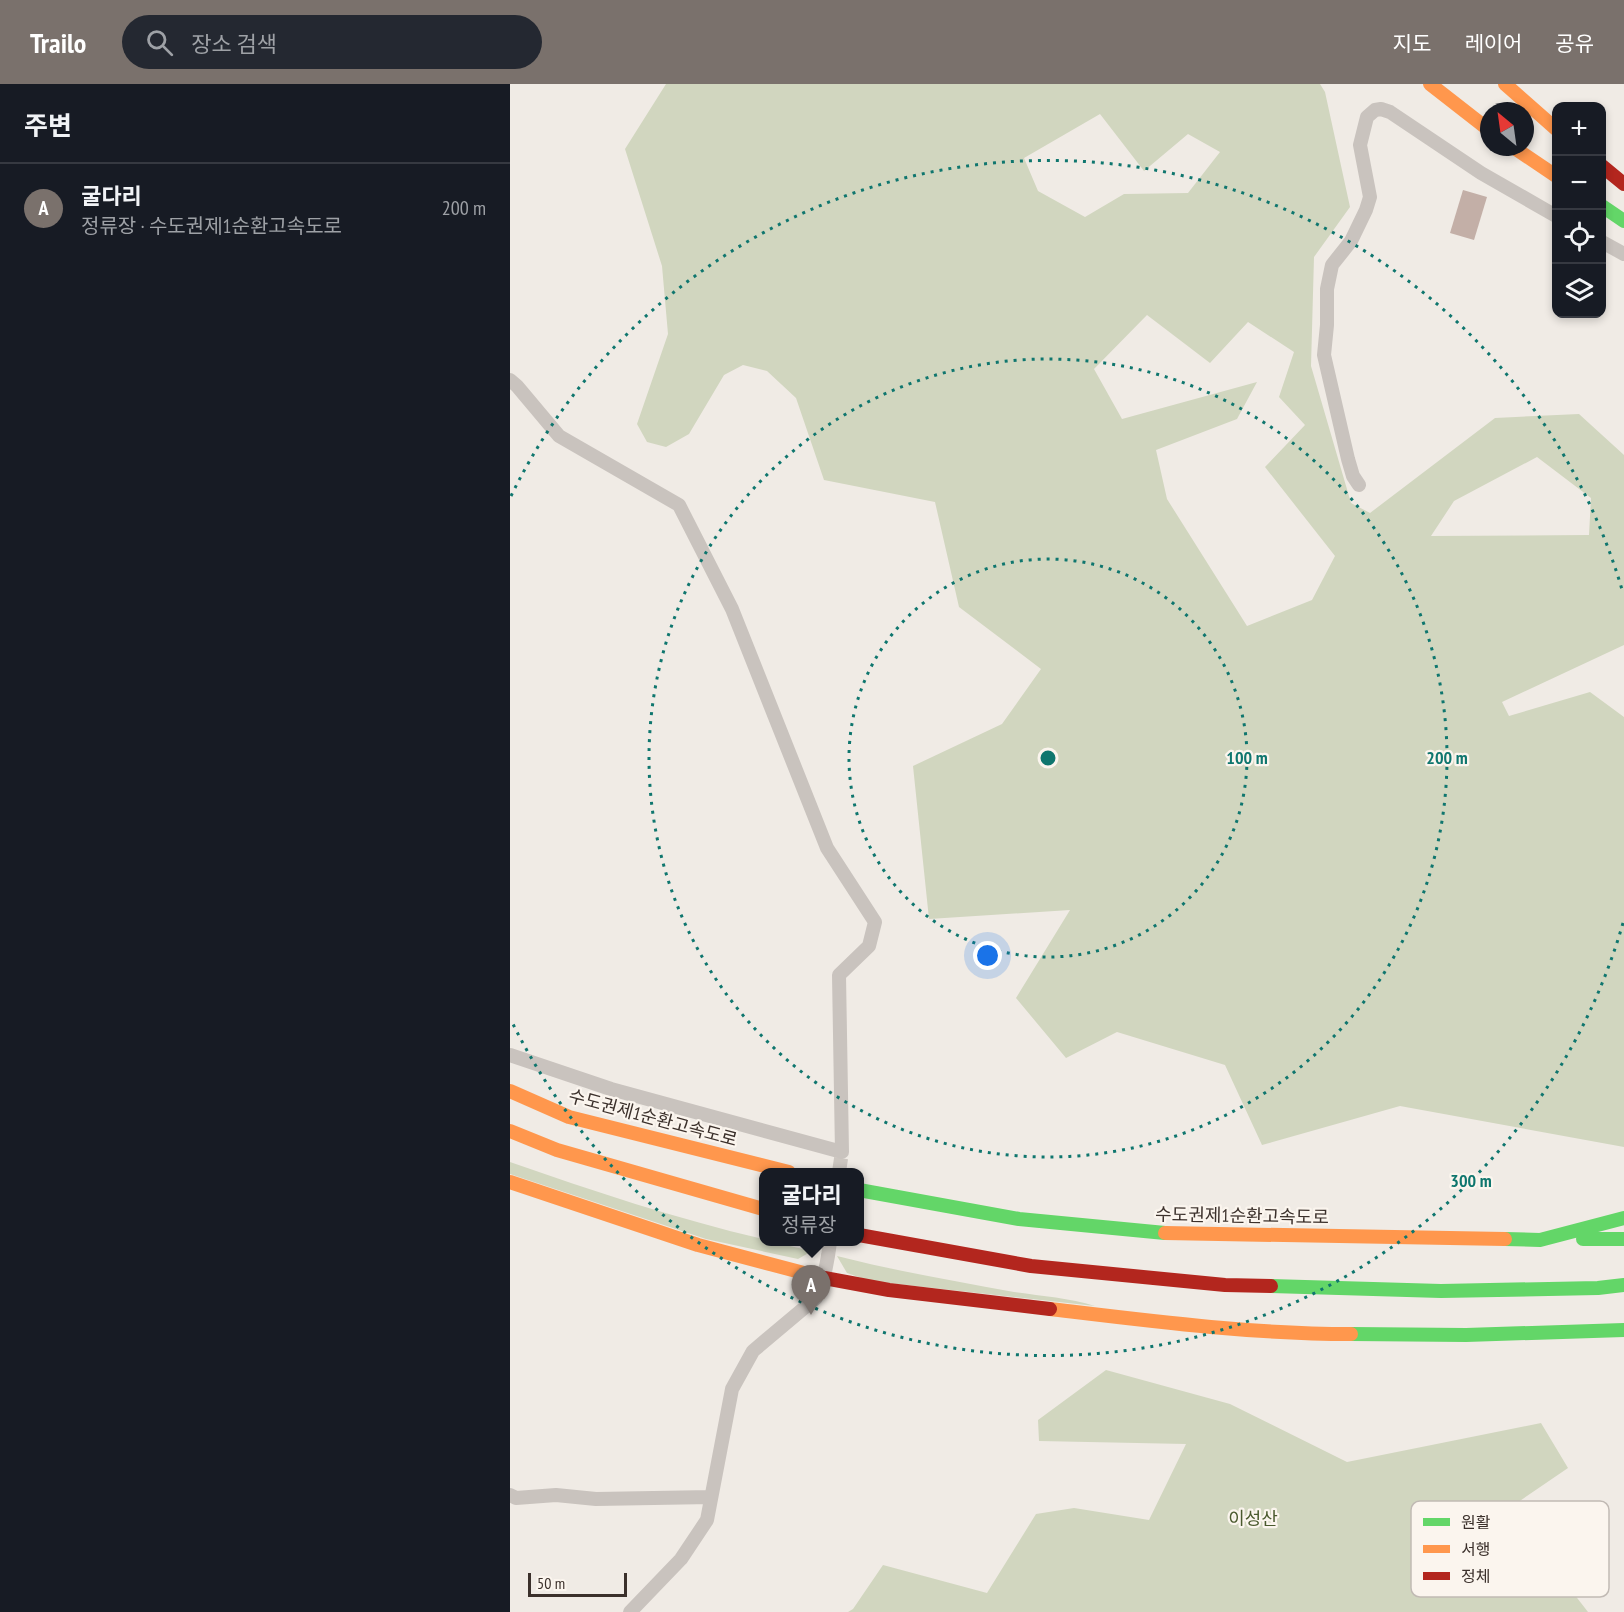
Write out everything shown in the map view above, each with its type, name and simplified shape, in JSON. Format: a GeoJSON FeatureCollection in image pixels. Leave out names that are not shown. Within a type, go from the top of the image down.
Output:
{"type":"FeatureCollection","features":[{"type":"Feature","properties":{"kind":"main road"},"geometry":{"type":"LineString","coordinates":[[1430,84],[1480,123]]}},
{"type":"Feature","properties":{"kind":"main road"},"geometry":{"type":"LineString","coordinates":[[1505,84],[1552,125]]}},
{"type":"Feature","properties":{"kind":"main road"},"geometry":{"type":"LineString","coordinates":[[1527,156],[1552,173]]}},
{"type":"Feature","properties":{"kind":"main road"},"geometry":{"type":"LineString","coordinates":[[1606,169],[1624,184]]}},
{"type":"Feature","properties":{"kind":"main road"},"geometry":{"type":"LineString","coordinates":[[1606,209],[1624,221]]}},
{"type":"Feature","properties":{"kind":"main road","name":"수도권제1순환고속도로"},"geometry":{"type":"LineString","coordinates":[[510,1091],[569,1117],[769,1168]]}},
{"type":"Feature","properties":{"kind":"main road"},"geometry":{"type":"LineString","coordinates":[[510,1131],[557,1150],[759,1208]]}},
{"type":"Feature","properties":{"kind":"main road"},"geometry":{"type":"LineString","coordinates":[[510,1182],[700,1245],[847,1284],[909,1293],[1167,1323],[1289,1333],[1466,1335],[1624,1330]]}},
{"type":"Feature","properties":{"kind":"main road","name":"수도권제1순환고속도로"},"geometry":{"type":"LineString","coordinates":[[864,1191],[1019,1219],[1156,1233],[1540,1240],[1624,1218]]}},
{"type":"Feature","properties":{"kind":"main road"},"geometry":{"type":"LineString","coordinates":[[864,1235],[1031,1266],[1225,1285],[1441,1291],[1598,1288],[1624,1285]]}},
{"type":"Feature","properties":{"kind":"main road"},"geometry":{"type":"LineString","coordinates":[[1540,1240],[1624,1239]]}},
{"type":"Feature","properties":{"kind":"street"},"geometry":{"type":"LineString","coordinates":[[1359,485],[1353,476],[1348,459],[1324,355],[1327,289],[1332,265],[1351,241],[1370,197],[1360,145],[1367,117],[1370,113],[1381,109],[1390,112],[1481,173],[1552,213]]}},
{"type":"Feature","properties":{"kind":"street"},"geometry":{"type":"LineString","coordinates":[[1606,244],[1624,254]]}},
{"type":"Feature","properties":{"kind":"street"},"geometry":{"type":"LineString","coordinates":[[510,380],[518,386],[559,436],[680,505],[732,609],[828,848],[875,922],[869,946],[839,975],[842,1152],[611,1089],[510,1055]]}},
{"type":"Feature","properties":{"kind":"street"},"geometry":{"type":"LineString","coordinates":[[630,1612],[668,1573],[696,1538],[706,1520],[732,1389],[753,1351],[816,1298],[824,1277],[828,1256]]}},
{"type":"Feature","properties":{"kind":"street"},"geometry":{"type":"LineString","coordinates":[[510,1495],[516,1498],[556,1495],[596,1498],[711,1497]]}},
{"type":"Feature","properties":{"kind":"green space"},"geometry":{"type":"Polygon","coordinates":[[[666,84],[1320,84],[1325,92],[1350,207],[1314,257],[1311,366],[1351,503],[1370,513],[1495,418],[1579,414],[1624,455],[1624,645],[1502,702],[1509,716],[1590,692],[1624,717],[1624,1147],[1400,1106],[1262,1145],[1225,1065],[1117,1032],[1066,1058],[1016,998],[1070,910],[929,919],[913,766],[1002,724],[1041,669],[959,607],[935,502],[824,480],[796,398],[767,371],[743,365],[724,375],[689,434],[666,447],[647,442],[637,424],[668,334],[662,266],[625,149],[666,84]],[[1100,114],[1024,158],[1038,191],[1085,217],[1124,194],[1188,193],[1220,152],[1188,134],[1144,171],[1100,114]],[[1147,315],[1094,369],[1122,419],[1257,382],[1237,419],[1156,450],[1167,499],[1247,626],[1312,600],[1335,556],[1265,467],[1305,425],[1279,397],[1294,352],[1248,322],[1210,363],[1147,315]],[[1537,457],[1454,501],[1431,536],[1589,535],[1591,498],[1537,457]]]}},
{"type":"Feature","properties":{"kind":"green space"},"geometry":{"type":"Polygon","coordinates":[[[510,1162],[635,1204],[759,1238],[759,1246],[790,1246],[812,1251],[798,1259],[706,1239],[510,1174],[510,1162]]]}},
{"type":"Feature","properties":{"kind":"green space"},"geometry":{"type":"Polygon","coordinates":[[[837,1256],[925,1276],[1095,1306],[870,1281],[847,1273],[837,1256]]]}},
{"type":"Feature","properties":{"kind":"green space","name":"이성산"},"geometry":{"type":"Polygon","coordinates":[[[1106,1370],[1230,1404],[1347,1462],[1541,1423],[1568,1468],[1520,1501],[1411,1501],[1411,1597],[1576,1597],[1588,1612],[848,1612],[853,1609],[883,1565],[987,1593],[1036,1514],[1074,1508],[1149,1520],[1186,1444],[1039,1441],[1038,1420],[1106,1370]]]}},
{"type":"Feature","properties":{"kind":"building"},"geometry":{"type":"Polygon","coordinates":[[[1463,190],[1487,197],[1474,240],[1450,233],[1463,190]]]}},
{"type":"Feature","properties":{"kind":"tunnel"},"geometry":{"type":"LineString","coordinates":[[840,1168],[842,1152]]}},
{"type":"Feature","properties":{"kind":"tunnel"},"geometry":{"type":"LineString","coordinates":[[828,1256],[829,1246]]}},
{"type":"Feature","properties":{"kind":"traffic: fast"},"geometry":{"type":"LineString","coordinates":[[1606,209],[1624,221]]}},
{"type":"Feature","properties":{"kind":"traffic: fast"},"geometry":{"type":"LineString","coordinates":[[864,1191],[1019,1219],[1165,1233]]}},
{"type":"Feature","properties":{"kind":"traffic: fast"},"geometry":{"type":"LineString","coordinates":[[1505,1239],[1540,1240],[1624,1218]]}},
{"type":"Feature","properties":{"kind":"traffic: fast"},"geometry":{"type":"LineString","coordinates":[[1583,1239],[1624,1239]]}},
{"type":"Feature","properties":{"kind":"traffic: fast"},"geometry":{"type":"LineString","coordinates":[[1271,1286],[1441,1291],[1598,1288],[1624,1285]]}},
{"type":"Feature","properties":{"kind":"traffic: fast"},"geometry":{"type":"LineString","coordinates":[[1351,1334],[1466,1335],[1624,1330]]}},
{"type":"Feature","properties":{"kind":"traffic: slow"},"geometry":{"type":"LineString","coordinates":[[1430,84],[1480,123]]}},
{"type":"Feature","properties":{"kind":"traffic: slow"},"geometry":{"type":"LineString","coordinates":[[1505,84],[1552,125]]}},
{"type":"Feature","properties":{"kind":"traffic: slow"},"geometry":{"type":"LineString","coordinates":[[1526,156],[1552,173]]}},
{"type":"Feature","properties":{"kind":"traffic: slow"},"geometry":{"type":"LineString","coordinates":[[510,1091],[569,1117],[773,1168]]}},
{"type":"Feature","properties":{"kind":"traffic: slow"},"geometry":{"type":"LineString","coordinates":[[510,1131],[557,1150],[759,1208]]}},
{"type":"Feature","properties":{"kind":"traffic: slow"},"geometry":{"type":"LineString","coordinates":[[510,1182],[698,1245],[819,1277]]}},
{"type":"Feature","properties":{"kind":"traffic: slow"},"geometry":{"type":"LineString","coordinates":[[1165,1233],[1505,1239]]}},
{"type":"Feature","properties":{"kind":"traffic: slow"},"geometry":{"type":"LineString","coordinates":[[1050,1309],[1238,1329],[1351,1334]]}},
{"type":"Feature","properties":{"kind":"traffic: jam"},"geometry":{"type":"LineString","coordinates":[[1606,169],[1624,184]]}},
{"type":"Feature","properties":{"kind":"traffic: jam"},"geometry":{"type":"LineString","coordinates":[[864,1236],[1031,1266],[1225,1285],[1271,1286]]}},
{"type":"Feature","properties":{"kind":"traffic: jam"},"geometry":{"type":"LineString","coordinates":[[819,1277],[889,1290],[1050,1309]]}},
{"type":"Feature","properties":{"kind":"place","name":"굴다리"},"geometry":{"type":"Point","coordinates":[811,1315]}}]}
